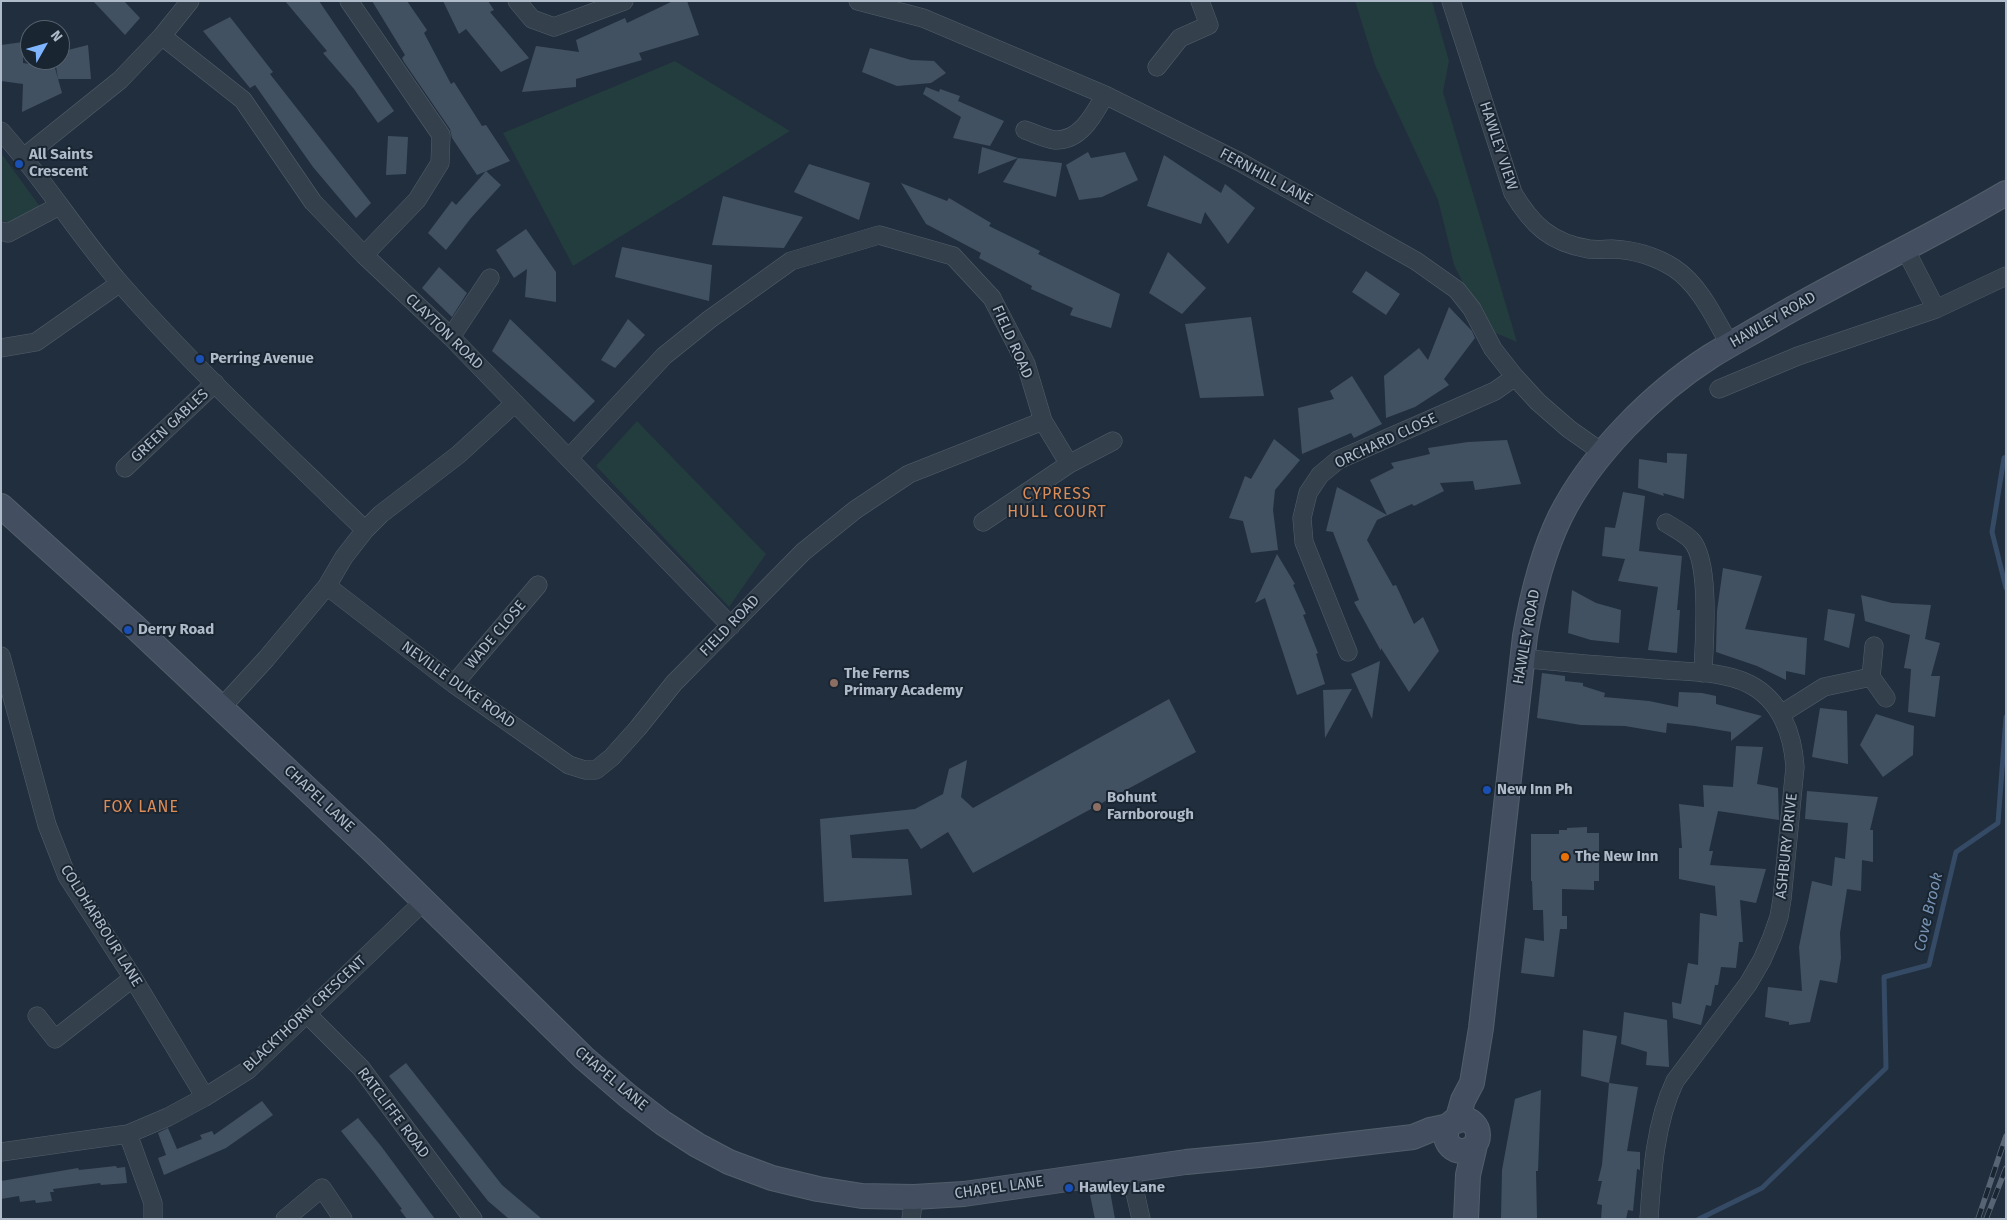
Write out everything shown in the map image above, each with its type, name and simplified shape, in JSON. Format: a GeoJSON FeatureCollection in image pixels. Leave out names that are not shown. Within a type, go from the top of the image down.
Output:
{"type":"FeatureCollection","features":[{"type":"Feature","properties":{"kind":"street"},"geometry":{"type":"LineString","coordinates":[[24,157],[120,80],[162,36],[190,1]]}},
{"type":"Feature","properties":{"kind":"street"},"geometry":{"type":"LineString","coordinates":[[349,1],[441,135],[440,164],[417,200],[364,255]]}},
{"type":"Feature","properties":{"kind":"street"},"geometry":{"type":"LineString","coordinates":[[517,1],[532,19],[554,27],[624,1]]}},
{"type":"Feature","properties":{"kind":"street","name":"FERNHILL LANE"},"geometry":{"type":"LineString","coordinates":[[858,1],[923,18],[1105,95],[1240,162],[1416,261],[1456,290],[1472,309],[1493,349],[1515,378],[1538,402],[1569,429],[1603,453]]}},
{"type":"Feature","properties":{"kind":"street"},"geometry":{"type":"LineString","coordinates":[[1157,67],[1180,38],[1209,25],[1200,1]]}},
{"type":"Feature","properties":{"kind":"street","name":"HAWLEY VIEW"},"geometry":{"type":"LineString","coordinates":[[1451,1],[1512,193],[1524,212],[1540,229],[1555,239],[1591,250],[1634,251],[1653,257],[1675,269],[1690,282],[1707,305],[1730,345]]}},
{"type":"Feature","properties":{"kind":"street","name":"CLAYTON ROAD"},"geometry":{"type":"LineString","coordinates":[[162,36],[243,100],[313,202],[364,255],[451,337],[731,626]]}},
{"type":"Feature","properties":{"kind":"street"},"geometry":{"type":"LineString","coordinates":[[1025,130],[1054,140],[1073,137],[1090,121],[1105,95]]}},
{"type":"Feature","properties":{"kind":"street"},"geometry":{"type":"LineString","coordinates":[[1,131],[24,157],[59,206],[120,283],[215,384],[365,530]]}},
{"type":"Feature","properties":{"kind":"street","name":"HAWLEY ROAD"},"geometry":{"type":"LineString","coordinates":[[1460,1135],[1473,1114],[1476,1102],[1472,1083],[1481,1028],[1522,658],[1529,611],[1548,546],[1566,508],[1580,484],[1617,436],[1694,367],[1821,292],[2006,193]]}},
{"type":"Feature","properties":{"kind":"street"},"geometry":{"type":"LineString","coordinates":[[1,231],[8,233],[59,206]]}},
{"type":"Feature","properties":{"kind":"street","name":"FIELD ROAD"},"geometry":{"type":"LineString","coordinates":[[569,458],[664,356],[710,319],[791,262],[878,235],[952,256],[992,298],[1026,364],[1043,421],[908,474],[855,510],[803,552],[674,683],[638,728],[612,757],[596,770]]}},
{"type":"Feature","properties":{"kind":"street"},"geometry":{"type":"LineString","coordinates":[[1904,249],[1936,309]]}},
{"type":"Feature","properties":{"kind":"street"},"geometry":{"type":"LineString","coordinates":[[1719,389],[1798,356],[1936,309],[2006,276]]}},
{"type":"Feature","properties":{"kind":"street"},"geometry":{"type":"LineString","coordinates":[[451,337],[490,278]]}},
{"type":"Feature","properties":{"kind":"street"},"geometry":{"type":"LineString","coordinates":[[1,348],[36,342],[120,283]]}},
{"type":"Feature","properties":{"kind":"street","name":"ORCHARD CLOSE"},"geometry":{"type":"LineString","coordinates":[[1348,652],[1304,542],[1302,518],[1308,493],[1320,475],[1338,460],[1495,391],[1515,378]]}},
{"type":"Feature","properties":{"kind":"street","name":"GREEN GABLES"},"geometry":{"type":"LineString","coordinates":[[125,468],[215,384]]}},
{"type":"Feature","properties":{"kind":"street"},"geometry":{"type":"LineString","coordinates":[[221,708],[266,659],[327,586],[344,557],[365,530],[381,514],[458,455],[515,403]]}},
{"type":"Feature","properties":{"kind":"street"},"geometry":{"type":"LineString","coordinates":[[1043,421],[1069,464]]}},
{"type":"Feature","properties":{"kind":"street"},"geometry":{"type":"LineString","coordinates":[[983,522],[1069,464],[1112,441]]}},
{"type":"Feature","properties":{"kind":"street","name":"CHAPEL LANE"},"geometry":{"type":"LineString","coordinates":[[1,506],[221,708],[424,901],[584,1058],[628,1096],[664,1123],[697,1145],[729,1162],[790,1183],[862,1196],[912,1208],[964,1194],[1186,1162],[1413,1137],[1430,1130],[1460,1135]]}},
{"type":"Feature","properties":{"kind":"street"},"geometry":{"type":"LineString","coordinates":[[1666,523],[1692,540],[1701,559],[1705,616],[1703,673]]}},
{"type":"Feature","properties":{"kind":"street","name":"WADE CLOSE"},"geometry":{"type":"LineString","coordinates":[[454,684],[538,585]]}},
{"type":"Feature","properties":{"kind":"street","name":"NEVILLE DUKE ROAD"},"geometry":{"type":"LineString","coordinates":[[327,586],[454,684],[569,765],[585,770],[596,770]]}},
{"type":"Feature","properties":{"kind":"street"},"geometry":{"type":"LineString","coordinates":[[1874,646],[1871,677],[1886,698]]}},
{"type":"Feature","properties":{"kind":"street","name":"COLDHARBOUR LANE"},"geometry":{"type":"LineString","coordinates":[[1,656],[47,826],[67,876],[133,978],[205,1097]]}},
{"type":"Feature","properties":{"kind":"street","name":"ASHBURY DRIVE"},"geometry":{"type":"LineString","coordinates":[[1522,658],[1703,673],[1751,684],[1781,714],[1790,732],[1794,749],[1795,767],[1779,917],[1762,960],[1748,984],[1675,1081],[1668,1096],[1652,1176],[1649,1219]]}},
{"type":"Feature","properties":{"kind":"street"},"geometry":{"type":"LineString","coordinates":[[1781,714],[1824,687],[1871,677]]}},
{"type":"Feature","properties":{"kind":"street","name":"BLACKTHORN CRESCENT"},"geometry":{"type":"LineString","coordinates":[[1,1152],[128,1134],[168,1118],[205,1097],[248,1070],[424,901]]}},
{"type":"Feature","properties":{"kind":"street"},"geometry":{"type":"LineString","coordinates":[[37,1016],[55,1040],[133,978]]}},
{"type":"Feature","properties":{"kind":"street","name":"RATCLIFFE ROAD"},"geometry":{"type":"LineString","coordinates":[[307,1014],[361,1068],[473,1219]]}},
{"type":"Feature","properties":{"kind":"street"},"geometry":{"type":"LineString","coordinates":[[128,1134],[153,1203],[153,1219]]}},
{"type":"Feature","properties":{"kind":"street"},"geometry":{"type":"LineString","coordinates":[[1460,1135],[1468,1175],[1466,1219]]}},
{"type":"Feature","properties":{"kind":"street"},"geometry":{"type":"LineString","coordinates":[[1130,1170],[1141,1219]]}},
{"type":"Feature","properties":{"kind":"street"},"geometry":{"type":"LineString","coordinates":[[285,1219],[322,1188],[343,1219]]}},
{"type":"Feature","properties":{"kind":"green space"},"geometry":{"type":"Polygon","coordinates":[[[1355,1],[1432,1],[1449,61],[1443,92],[1517,342],[1493,332],[1472,301],[1454,265],[1438,200],[1375,65],[1355,1]]]}},
{"type":"Feature","properties":{"kind":"green space"},"geometry":{"type":"Polygon","coordinates":[[[675,61],[790,131],[573,266],[503,133],[675,61]]]}},
{"type":"Feature","properties":{"kind":"green space"},"geometry":{"type":"Polygon","coordinates":[[[1,153],[41,208],[9,223],[1,220],[1,153]]]}},
{"type":"Feature","properties":{"kind":"green space"},"geometry":{"type":"Polygon","coordinates":[[[637,421],[766,554],[729,607],[596,466],[637,421]]]}},
{"type":"Feature","properties":{"kind":"building"},"geometry":{"type":"Polygon","coordinates":[[[93,1],[124,1],[140,18],[125,35],[93,1]]]}},
{"type":"Feature","properties":{"kind":"building"},"geometry":{"type":"Polygon","coordinates":[[[285,1],[319,1],[394,111],[378,123],[354,89],[323,53],[327,51],[285,1]]]}},
{"type":"Feature","properties":{"kind":"building"},"geometry":{"type":"Polygon","coordinates":[[[372,1],[407,1],[427,30],[424,33],[451,84],[454,82],[482,126],[486,125],[510,161],[477,175],[452,138],[450,129],[404,62],[402,58],[405,55],[372,1]]]}},
{"type":"Feature","properties":{"kind":"building"},"geometry":{"type":"Polygon","coordinates":[[[443,1],[488,1],[494,10],[490,12],[529,58],[501,72],[466,29],[459,34],[443,1]]]}},
{"type":"Feature","properties":{"kind":"building"},"geometry":{"type":"Polygon","coordinates":[[[673,1],[687,1],[699,35],[639,53],[642,60],[576,79],[576,87],[522,92],[536,46],[579,52],[576,40],[625,18],[627,23],[673,1]]]}},
{"type":"Feature","properties":{"kind":"building"},"geometry":{"type":"Polygon","coordinates":[[[230,17],[273,72],[270,74],[371,203],[356,218],[313,167],[255,85],[250,88],[203,31],[230,17]]]}},
{"type":"Feature","properties":{"kind":"building"},"geometry":{"type":"Polygon","coordinates":[[[20,42],[20,70],[56,70],[62,93],[22,112],[23,84],[1,81],[1,45],[20,42]]]}},
{"type":"Feature","properties":{"kind":"building"},"geometry":{"type":"Polygon","coordinates":[[[88,45],[91,79],[58,79],[57,70],[70,70],[70,50],[88,45]]]}},
{"type":"Feature","properties":{"kind":"building"},"geometry":{"type":"Polygon","coordinates":[[[870,48],[911,60],[934,61],[946,73],[931,83],[897,86],[862,72],[870,48]]]}},
{"type":"Feature","properties":{"kind":"building"},"geometry":{"type":"Polygon","coordinates":[[[926,87],[939,92],[940,89],[960,96],[958,101],[1004,121],[990,146],[953,138],[961,117],[923,94],[926,87]]]}},
{"type":"Feature","properties":{"kind":"building"},"geometry":{"type":"Polygon","coordinates":[[[388,136],[408,137],[406,174],[386,175],[388,136]]]}},
{"type":"Feature","properties":{"kind":"building"},"geometry":{"type":"Polygon","coordinates":[[[982,147],[1018,158],[978,174],[982,147]]]}},
{"type":"Feature","properties":{"kind":"building"},"geometry":{"type":"Polygon","coordinates":[[[1088,152],[1091,158],[1125,152],[1138,180],[1102,197],[1079,200],[1066,165],[1088,152]]]}},
{"type":"Feature","properties":{"kind":"building"},"geometry":{"type":"Polygon","coordinates":[[[1164,155],[1221,193],[1225,184],[1255,208],[1228,244],[1205,212],[1201,224],[1147,206],[1164,155]]]}},
{"type":"Feature","properties":{"kind":"building"},"geometry":{"type":"Polygon","coordinates":[[[1018,158],[1062,163],[1056,197],[1003,182],[1018,158]]]}},
{"type":"Feature","properties":{"kind":"building"},"geometry":{"type":"Polygon","coordinates":[[[809,164],[870,183],[859,220],[794,192],[809,164]]]}},
{"type":"Feature","properties":{"kind":"building"},"geometry":{"type":"Polygon","coordinates":[[[486,171],[501,185],[471,218],[446,250],[428,233],[452,201],[456,205],[486,171]]]}},
{"type":"Feature","properties":{"kind":"building"},"geometry":{"type":"Polygon","coordinates":[[[901,183],[947,201],[949,198],[991,223],[989,226],[1040,251],[1038,254],[1120,294],[1111,328],[1070,315],[1073,308],[1031,289],[1032,286],[979,258],[981,253],[926,224],[901,183]]]}},
{"type":"Feature","properties":{"kind":"building"},"geometry":{"type":"Polygon","coordinates":[[[723,196],[803,217],[784,248],[712,245],[723,196]]]}},
{"type":"Feature","properties":{"kind":"building"},"geometry":{"type":"Polygon","coordinates":[[[526,229],[556,272],[556,302],[525,297],[527,269],[514,278],[496,250],[526,229]]]}},
{"type":"Feature","properties":{"kind":"building"},"geometry":{"type":"Polygon","coordinates":[[[622,247],[712,265],[709,301],[615,277],[622,247]]]}},
{"type":"Feature","properties":{"kind":"building"},"geometry":{"type":"Polygon","coordinates":[[[1168,252],[1206,288],[1182,314],[1149,293],[1168,252]]]}},
{"type":"Feature","properties":{"kind":"building"},"geometry":{"type":"Polygon","coordinates":[[[439,267],[467,293],[452,317],[422,288],[439,267]]]}},
{"type":"Feature","properties":{"kind":"building"},"geometry":{"type":"Polygon","coordinates":[[[1366,271],[1400,294],[1386,315],[1352,292],[1366,271]]]}},
{"type":"Feature","properties":{"kind":"building"},"geometry":{"type":"Polygon","coordinates":[[[1449,307],[1472,331],[1475,338],[1444,379],[1449,385],[1415,407],[1386,418],[1384,376],[1419,348],[1428,360],[1449,307]]]}},
{"type":"Feature","properties":{"kind":"building"},"geometry":{"type":"Polygon","coordinates":[[[1251,317],[1264,396],[1200,398],[1185,324],[1251,317]]]}},
{"type":"Feature","properties":{"kind":"building"},"geometry":{"type":"Polygon","coordinates":[[[510,319],[595,401],[574,422],[492,351],[510,319]]]}},
{"type":"Feature","properties":{"kind":"building"},"geometry":{"type":"Polygon","coordinates":[[[628,319],[645,335],[615,368],[601,360],[628,319]]]}},
{"type":"Feature","properties":{"kind":"building"},"geometry":{"type":"Polygon","coordinates":[[[1352,376],[1382,424],[1354,438],[1351,433],[1302,454],[1298,408],[1334,399],[1330,391],[1352,376]]]}},
{"type":"Feature","properties":{"kind":"building"},"geometry":{"type":"Polygon","coordinates":[[[1274,439],[1300,460],[1275,490],[1273,510],[1278,550],[1251,553],[1243,521],[1229,518],[1245,476],[1251,479],[1274,439]]]}},
{"type":"Feature","properties":{"kind":"building"},"geometry":{"type":"Polygon","coordinates":[[[1507,440],[1521,484],[1475,490],[1473,481],[1440,483],[1444,491],[1414,506],[1412,504],[1377,520],[1367,540],[1393,586],[1396,585],[1414,624],[1423,617],[1439,651],[1409,692],[1381,648],[1381,651],[1354,602],[1359,600],[1333,532],[1326,531],[1337,487],[1387,515],[1370,480],[1394,468],[1391,463],[1430,454],[1428,448],[1468,442],[1507,440]]]}},
{"type":"Feature","properties":{"kind":"building"},"geometry":{"type":"Polygon","coordinates":[[[1667,453],[1687,454],[1684,499],[1663,493],[1664,496],[1638,488],[1639,459],[1667,463],[1667,453]]]}},
{"type":"Feature","properties":{"kind":"building"},"geometry":{"type":"Polygon","coordinates":[[[1623,492],[1645,496],[1639,551],[1682,556],[1677,610],[1680,610],[1677,653],[1648,650],[1658,587],[1618,581],[1625,559],[1602,556],[1605,527],[1615,528],[1623,492]]]}},
{"type":"Feature","properties":{"kind":"building"},"geometry":{"type":"Polygon","coordinates":[[[1277,554],[1295,584],[1293,585],[1306,614],[1303,615],[1318,653],[1316,654],[1325,684],[1297,695],[1265,598],[1255,603],[1277,554]]]}},
{"type":"Feature","properties":{"kind":"building"},"geometry":{"type":"Polygon","coordinates":[[[1723,568],[1762,576],[1745,629],[1807,638],[1805,675],[1786,671],[1786,680],[1757,666],[1716,652],[1717,611],[1723,568]]]}},
{"type":"Feature","properties":{"kind":"building"},"geometry":{"type":"Polygon","coordinates":[[[1572,590],[1596,603],[1621,610],[1619,643],[1591,640],[1568,633],[1572,590]]]}},
{"type":"Feature","properties":{"kind":"building"},"geometry":{"type":"Polygon","coordinates":[[[1861,595],[1892,603],[1931,605],[1925,639],[1940,643],[1931,676],[1940,676],[1935,717],[1908,712],[1911,669],[1904,668],[1910,635],[1865,621],[1861,595]]]}},
{"type":"Feature","properties":{"kind":"building"},"geometry":{"type":"Polygon","coordinates":[[[1828,609],[1855,614],[1849,648],[1824,640],[1828,609]]]}},
{"type":"Feature","properties":{"kind":"building"},"geometry":{"type":"Polygon","coordinates":[[[1380,661],[1372,719],[1351,674],[1380,661]]]}},
{"type":"Feature","properties":{"kind":"building"},"geometry":{"type":"Polygon","coordinates":[[[1542,673],[1565,676],[1565,681],[1583,683],[1583,686],[1605,693],[1604,697],[1649,701],[1678,707],[1679,692],[1702,693],[1716,696],[1716,704],[1762,716],[1731,741],[1731,732],[1695,726],[1667,723],[1666,733],[1625,726],[1581,725],[1537,718],[1542,673]]]}},
{"type":"Feature","properties":{"kind":"building"},"geometry":{"type":"Polygon","coordinates":[[[1352,689],[1325,738],[1323,690],[1352,689]]]}},
{"type":"Feature","properties":{"kind":"building"},"geometry":{"type":"Polygon","coordinates":[[[1169,699],[1196,752],[973,873],[948,832],[921,849],[908,829],[850,835],[852,858],[908,859],[912,895],[824,902],[820,819],[915,809],[943,794],[949,769],[967,760],[961,797],[973,808],[1169,699]]]}},
{"type":"Feature","properties":{"kind":"building"},"geometry":{"type":"Polygon","coordinates":[[[1820,708],[1847,711],[1848,764],[1812,757],[1820,708]]]}},
{"type":"Feature","properties":{"kind":"building"},"geometry":{"type":"Polygon","coordinates":[[[1876,714],[1914,726],[1913,755],[1883,777],[1860,745],[1876,714]]]}},
{"type":"Feature","properties":{"kind":"building"},"geometry":{"type":"Polygon","coordinates":[[[1736,746],[1763,747],[1757,784],[1778,788],[1779,820],[1718,811],[1709,851],[1713,851],[1710,865],[1766,869],[1756,903],[1740,900],[1743,942],[1739,942],[1736,968],[1721,967],[1718,985],[1715,985],[1711,1006],[1706,1005],[1701,1025],[1673,1018],[1672,1002],[1681,1004],[1688,963],[1698,965],[1700,913],[1717,916],[1715,886],[1679,879],[1679,848],[1682,848],[1679,804],[1704,807],[1703,785],[1733,787],[1736,746]]]}},
{"type":"Feature","properties":{"kind":"building"},"geometry":{"type":"Polygon","coordinates":[[[1807,791],[1878,797],[1870,830],[1873,830],[1873,862],[1862,860],[1861,891],[1847,889],[1840,933],[1841,958],[1837,983],[1820,980],[1810,1022],[1789,1025],[1789,1022],[1765,1017],[1768,987],[1802,991],[1799,947],[1812,881],[1832,886],[1835,857],[1845,859],[1848,823],[1805,819],[1807,791]]]}},
{"type":"Feature","properties":{"kind":"building","name":"The New Inn"},"geometry":{"type":"Polygon","coordinates":[[[1587,827],[1587,833],[1599,833],[1599,881],[1594,881],[1594,890],[1562,889],[1562,916],[1567,916],[1567,929],[1560,929],[1554,977],[1521,973],[1525,938],[1544,941],[1543,910],[1533,910],[1531,834],[1559,834],[1559,830],[1567,830],[1567,828],[1587,827]]]}},
{"type":"Feature","properties":{"kind":"building"},"geometry":{"type":"Polygon","coordinates":[[[1624,1012],[1667,1020],[1669,1067],[1646,1065],[1647,1052],[1621,1044],[1624,1012]]]}},
{"type":"Feature","properties":{"kind":"building"},"geometry":{"type":"Polygon","coordinates":[[[1583,1030],[1617,1036],[1609,1083],[1581,1076],[1583,1030]]]}},
{"type":"Feature","properties":{"kind":"building"},"geometry":{"type":"Polygon","coordinates":[[[406,1063],[502,1185],[542,1219],[509,1219],[488,1201],[389,1076],[406,1063]]]}},
{"type":"Feature","properties":{"kind":"building"},"geometry":{"type":"Polygon","coordinates":[[[1609,1083],[1638,1087],[1627,1151],[1640,1152],[1640,1170],[1637,1169],[1633,1211],[1628,1210],[1626,1219],[1601,1219],[1602,1205],[1597,1204],[1602,1181],[1598,1181],[1602,1165],[1609,1083]]]}},
{"type":"Feature","properties":{"kind":"building"},"geometry":{"type":"Polygon","coordinates":[[[1541,1090],[1538,1171],[1536,1171],[1537,1219],[1501,1219],[1502,1170],[1515,1099],[1541,1090]]]}},
{"type":"Feature","properties":{"kind":"building"},"geometry":{"type":"Polygon","coordinates":[[[262,1101],[273,1115],[226,1148],[164,1175],[158,1158],[166,1155],[158,1133],[168,1128],[177,1149],[202,1139],[200,1135],[212,1131],[214,1135],[262,1101]]]}},
{"type":"Feature","properties":{"kind":"building"},"geometry":{"type":"Polygon","coordinates":[[[358,1118],[435,1219],[407,1219],[400,1210],[402,1209],[341,1131],[358,1118]]]}},
{"type":"Feature","properties":{"kind":"building"},"geometry":{"type":"Polygon","coordinates":[[[116,1166],[117,1168],[125,1167],[127,1183],[101,1185],[100,1183],[53,1189],[54,1192],[50,1192],[52,1201],[36,1203],[35,1200],[20,1202],[19,1196],[1,1199],[1,1181],[78,1168],[79,1170],[116,1166]]]}},
{"type":"Feature","properties":{"kind":"building"},"geometry":{"type":"Polygon","coordinates":[[[1110,1191],[1115,1219],[1095,1219],[1090,1195],[1110,1191]]]}},
{"type":"Feature","properties":{"kind":"waterway","name":"Cove Brook"},"geometry":{"type":"LineString","coordinates":[[2006,457],[2004,458],[1992,532],[2006,588]]}},
{"type":"Feature","properties":{"kind":"waterway","name":"Cove Brook"},"geometry":{"type":"LineString","coordinates":[[1699,1219],[1762,1188],[1886,1068],[1884,977],[1929,965],[1956,852],[1998,823],[2006,717]]}},
{"type":"Feature","properties":{"kind":"railway"},"geometry":{"type":"LineString","coordinates":[[1978,1219],[2006,1136]]}},
{"type":"Feature","properties":{"kind":"railway"},"geometry":{"type":"LineString","coordinates":[[1986,1219],[2006,1168]]}},
{"type":"Feature","properties":{"kind":"place","name":"All Saints Crescent"},"geometry":{"type":"Point","coordinates":[19,164]}},
{"type":"Feature","properties":{"kind":"place","name":"Perring Avenue"},"geometry":{"type":"Point","coordinates":[200,359]}},
{"type":"Feature","properties":{"kind":"place","name":"Derry Road"},"geometry":{"type":"Point","coordinates":[128,630]}},
{"type":"Feature","properties":{"kind":"place","name":"The Ferns Primary Academy"},"geometry":{"type":"Point","coordinates":[834,683]}},
{"type":"Feature","properties":{"kind":"place","name":"New Inn Ph"},"geometry":{"type":"Point","coordinates":[1487,790]}},
{"type":"Feature","properties":{"kind":"place","name":"Bohunt Farnborough"},"geometry":{"type":"Point","coordinates":[1097,807]}},
{"type":"Feature","properties":{"kind":"place","name":"The New Inn"},"geometry":{"type":"Point","coordinates":[1565,857]}},
{"type":"Feature","properties":{"kind":"place","name":"Hawley Lane"},"geometry":{"type":"Point","coordinates":[1069,1188]}},
{"type":"Feature","properties":{"kind":"district","name":"CYPRESS HULL COURT"},"geometry":{"type":"Point","coordinates":[1057,504]}},
{"type":"Feature","properties":{"kind":"district","name":"FOX LANE"},"geometry":{"type":"Point","coordinates":[141,808]}}]}
